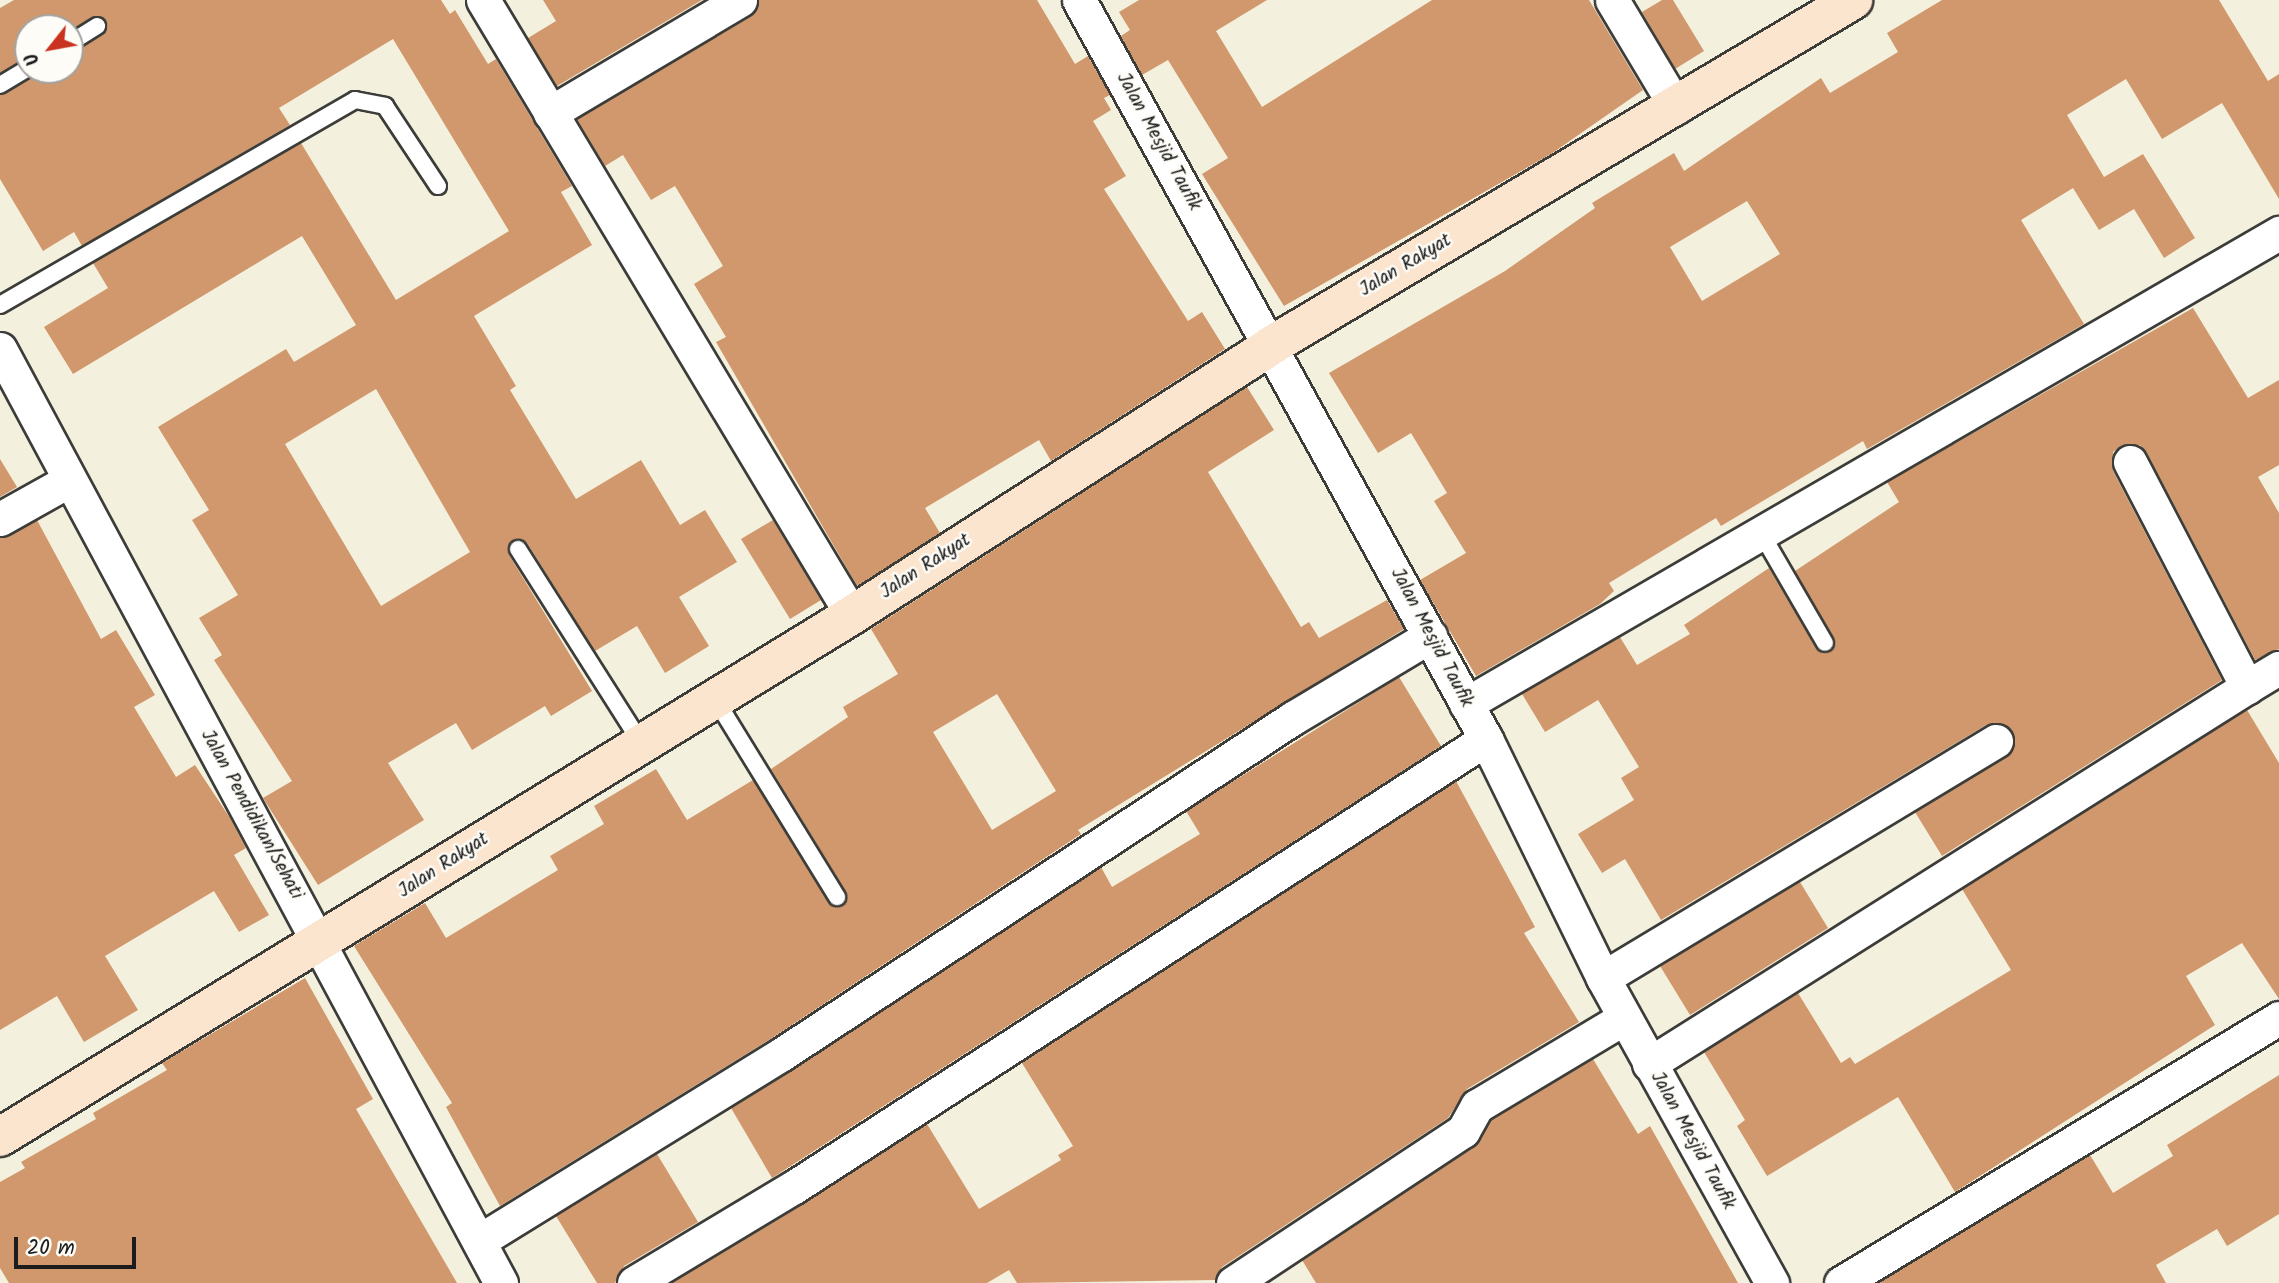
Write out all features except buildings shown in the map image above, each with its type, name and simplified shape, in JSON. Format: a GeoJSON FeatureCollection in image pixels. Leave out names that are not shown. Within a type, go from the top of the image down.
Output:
{"type":"FeatureCollection","features":[{"type":"Feature","properties":{"kind":"street"},"geometry":{"type":"LineString","coordinates":[[483,0],[852,615]]}},
{"type":"Feature","properties":{"kind":"street"},"geometry":{"type":"LineString","coordinates":[[550,113],[740,0]]}},
{"type":"Feature","properties":{"kind":"street","name":"Jalan Mesjid Taufik"},"geometry":{"type":"LineString","coordinates":[[1079,0],[1272,345],[1486,739],[1602,978],[1772,1283]]}},
{"type":"Feature","properties":{"kind":"street"},"geometry":{"type":"LineString","coordinates":[[1612,0],[1676,107]]}},
{"type":"Feature","properties":{"kind":"street","name":"Jalan Rakyat"},"geometry":{"type":"LineString","coordinates":[[0,1137],[322,945],[639,740],[852,615],[1272,345],[1853,0]]}},
{"type":"Feature","properties":{"kind":"street"},"geometry":{"type":"LineString","coordinates":[[1466,704],[2279,233]]}},
{"type":"Feature","properties":{"kind":"street","name":"Jalan Pendidikan/Sehati"},"geometry":{"type":"LineString","coordinates":[[0,349],[68,481],[322,945],[500,1283]]}},
{"type":"Feature","properties":{"kind":"street"},"geometry":{"type":"LineString","coordinates":[[2130,462],[2247,687]]}},
{"type":"Feature","properties":{"kind":"street"},"geometry":{"type":"LineString","coordinates":[[0,519],[68,481]]}},
{"type":"Feature","properties":{"kind":"street"},"geometry":{"type":"LineString","coordinates":[[479,1241],[782,1054],[1293,718],[1430,636]]}},
{"type":"Feature","properties":{"kind":"street"},"geometry":{"type":"LineString","coordinates":[[1649,1064],[2279,668]]}},
{"type":"Feature","properties":{"kind":"street"},"geometry":{"type":"LineString","coordinates":[[634,1283],[794,1187],[1486,739]]}},
{"type":"Feature","properties":{"kind":"street"},"geometry":{"type":"LineString","coordinates":[[1602,978],[1996,741]]}},
{"type":"Feature","properties":{"kind":"street"},"geometry":{"type":"LineString","coordinates":[[1233,1283],[1463,1131],[1477,1106],[1624,1018]]}},
{"type":"Feature","properties":{"kind":"street"},"geometry":{"type":"LineString","coordinates":[[1841,1283],[2279,1018]]}},
{"type":"Feature","properties":{"kind":"lane"},"geometry":{"type":"LineString","coordinates":[[84,34],[97,26]]}},
{"type":"Feature","properties":{"kind":"lane"},"geometry":{"type":"LineString","coordinates":[[0,305],[355,100],[385,106],[438,186]]}},
{"type":"Feature","properties":{"kind":"lane"},"geometry":{"type":"LineString","coordinates":[[1761,534],[1825,643]]}},
{"type":"Feature","properties":{"kind":"lane"},"geometry":{"type":"LineString","coordinates":[[518,549],[639,740]]}},
{"type":"Feature","properties":{"kind":"lane"},"geometry":{"type":"LineString","coordinates":[[713,696],[837,897]]}}]}
